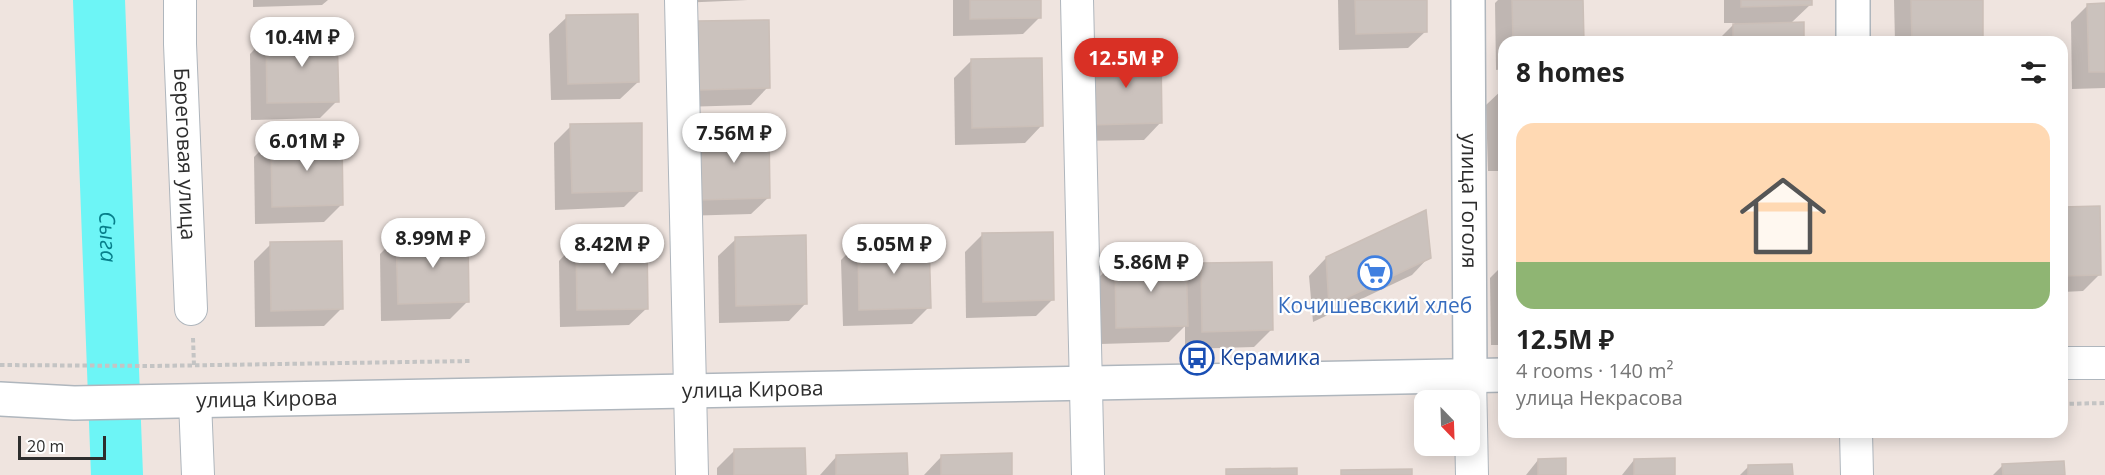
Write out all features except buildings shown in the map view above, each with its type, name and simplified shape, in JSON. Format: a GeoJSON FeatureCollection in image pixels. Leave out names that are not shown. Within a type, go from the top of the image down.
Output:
{"type":"FeatureCollection","features":[{"type":"Feature","properties":{"kind":"main road","name":"улица Гоголя"},"geometry":{"type":"LineString","coordinates":[[1468,0],[1470,376]]}},
{"type":"Feature","properties":{"kind":"main road"},"geometry":{"type":"LineString","coordinates":[[1853,0],[1853,36]]}},
{"type":"Feature","properties":{"kind":"main road","name":"улица Кирова"},"geometry":{"type":"LineString","coordinates":[[0,399],[74,403],[691,390],[1087,386],[1498,375]]}},
{"type":"Feature","properties":{"kind":"street","name":"Береговая улица"},"geometry":{"type":"LineString","coordinates":[[180,0],[191,309]]}},
{"type":"Feature","properties":{"kind":"street"},"geometry":{"type":"LineString","coordinates":[[681,0],[693,475]]}},
{"type":"Feature","properties":{"kind":"street"},"geometry":{"type":"LineString","coordinates":[[1077,0],[1088,475]]}},
{"type":"Feature","properties":{"kind":"street"},"geometry":{"type":"LineString","coordinates":[[2068,363],[2105,363]]}},
{"type":"Feature","properties":{"kind":"street","name":"улица Гоголя"},"geometry":{"type":"LineString","coordinates":[[1470,376],[1472,475]]}},
{"type":"Feature","properties":{"kind":"street"},"geometry":{"type":"LineString","coordinates":[[195,401],[198,475]]}},
{"type":"Feature","properties":{"kind":"street"},"geometry":{"type":"LineString","coordinates":[[1856,438],[1857,475]]}},
{"type":"Feature","properties":{"kind":"path"},"geometry":{"type":"LineString","coordinates":[[0,364],[194,365]]}},
{"type":"Feature","properties":{"kind":"path"},"geometry":{"type":"LineString","coordinates":[[2068,404],[2105,403]]}},
{"type":"Feature","properties":{"kind":"waterway","name":"Сыга"},"geometry":{"type":"LineString","coordinates":[[99,0],[117,475]]}},
{"type":"Feature","properties":{"kind":"place","name":"Кочишевский хлеб"},"geometry":{"type":"Point","coordinates":[1375,273]}},
{"type":"Feature","properties":{"kind":"place","name":"Керамика"},"geometry":{"type":"Point","coordinates":[1197,358]}}]}
